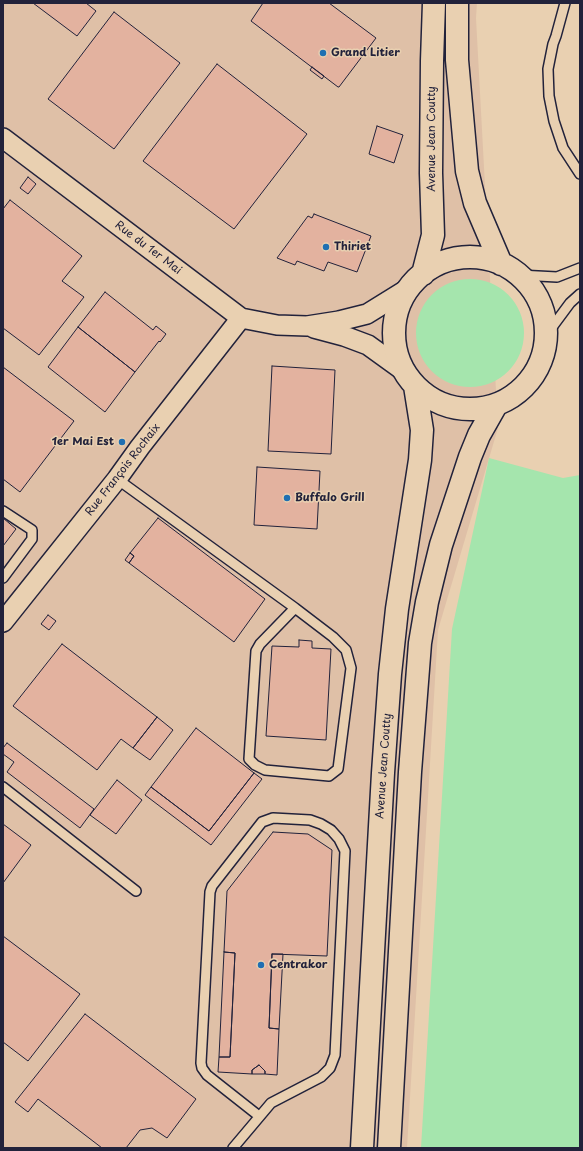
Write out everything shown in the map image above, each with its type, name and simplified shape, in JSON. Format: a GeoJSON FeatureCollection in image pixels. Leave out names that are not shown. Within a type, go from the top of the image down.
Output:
{"type":"FeatureCollection","features":[{"type":"Feature","properties":{"kind":"main road","name":"Avenue Jean Coutty"},"geometry":{"type":"LineString","coordinates":[[362,1148],[390,674],[397,609],[420,460],[422,430],[410,379],[396,351],[394,329],[399,307],[416,281],[433,235],[431,173],[434,3]]}},
{"type":"Feature","properties":{"kind":"main road"},"geometry":{"type":"LineString","coordinates":[[410,379],[432,399],[453,407],[475,409],[496,405],[516,394],[532,378],[543,357],[547,334],[544,312],[534,292],[510,269],[475,203],[467,171],[457,60],[457,3]]}},
{"type":"Feature","properties":{"kind":"main road"},"geometry":{"type":"LineString","coordinates":[[416,281],[440,263],[460,258],[481,258],[510,269]]}},
{"type":"Feature","properties":{"kind":"main road"},"geometry":{"type":"LineString","coordinates":[[389,1148],[410,772],[420,642],[427,602],[442,545],[470,457],[479,435],[496,405]]}},
{"type":"Feature","properties":{"kind":"street","name":"Rue du 1er Mai"},"geometry":{"type":"LineString","coordinates":[[3,138],[242,318],[277,325],[307,326],[339,321],[367,314],[416,281]]}},
{"type":"Feature","properties":{"kind":"street","name":"Rue François Rochaix"},"geometry":{"type":"LineString","coordinates":[[3,622],[117,479],[140,447],[242,318]]}},
{"type":"Feature","properties":{"kind":"street","name":"Rue du 1er Mai"},"geometry":{"type":"LineString","coordinates":[[307,326],[344,336],[368,345],[410,379]]}},
{"type":"Feature","properties":{"kind":"lane"},"geometry":{"type":"LineString","coordinates":[[565,3],[553,44],[548,69],[548,96],[563,148],[580,174]]}},
{"type":"Feature","properties":{"kind":"lane"},"geometry":{"type":"LineString","coordinates":[[510,269],[557,277],[580,268]]}},
{"type":"Feature","properties":{"kind":"lane"},"geometry":{"type":"LineString","coordinates":[[547,334],[570,303],[580,294]]}},
{"type":"Feature","properties":{"kind":"lane"},"geometry":{"type":"LineString","coordinates":[[117,479],[295,608],[333,637],[346,650],[351,668],[338,769],[329,776],[265,770],[255,766],[249,759],[256,650],[295,608]]}},
{"type":"Feature","properties":{"kind":"lane"},"geometry":{"type":"LineString","coordinates":[[3,511],[32,530],[32,539],[3,578]]}},
{"type":"Feature","properties":{"kind":"lane"},"geometry":{"type":"LineString","coordinates":[[3,787],[136,892]]}},
{"type":"Feature","properties":{"kind":"lane"},"geometry":{"type":"LineString","coordinates":[[234,1148],[259,1116],[274,1100],[320,1077],[325,1073],[333,1061],[335,1054],[345,851],[339,839],[331,830],[310,820],[273,818],[265,820],[260,824],[210,890],[201,1063],[202,1068],[207,1075],[259,1116]]}},
{"type":"Feature","properties":{"kind":"shaded area"},"geometry":{"type":"Polygon","coordinates":[[[3,3],[477,3],[476,18],[498,428],[438,630],[407,1148],[3,1148],[3,3]]]}},
{"type":"Feature","properties":{"kind":"green space"},"geometry":{"type":"Polygon","coordinates":[[[470,279],[491,283],[508,295],[520,312],[524,333],[520,354],[508,371],[491,383],[470,387],[449,383],[432,371],[420,354],[416,333],[420,312],[432,295],[449,283],[470,279]]]}},
{"type":"Feature","properties":{"kind":"green space"},"geometry":{"type":"Polygon","coordinates":[[[489,458],[563,478],[580,475],[580,1148],[421,1148],[452,629],[489,458]]]}},
{"type":"Feature","properties":{"kind":"building"},"geometry":{"type":"Polygon","coordinates":[[[33,3],[86,3],[96,11],[77,36],[33,3]]]}},
{"type":"Feature","properties":{"kind":"building"},"geometry":{"type":"Polygon","coordinates":[[[263,3],[329,3],[376,38],[338,87],[251,21],[263,3]]]}},
{"type":"Feature","properties":{"kind":"building"},"geometry":{"type":"Polygon","coordinates":[[[114,12],[180,63],[114,149],[48,99],[114,12]]]}},
{"type":"Feature","properties":{"kind":"building"},"geometry":{"type":"Polygon","coordinates":[[[217,64],[307,134],[234,229],[143,161],[217,64]]]}},
{"type":"Feature","properties":{"kind":"building"},"geometry":{"type":"Polygon","coordinates":[[[312,67],[324,76],[322,79],[310,70],[312,67]]]}},
{"type":"Feature","properties":{"kind":"building"},"geometry":{"type":"Polygon","coordinates":[[[377,126],[403,135],[394,163],[369,154],[377,126]]]}},
{"type":"Feature","properties":{"kind":"building"},"geometry":{"type":"Polygon","coordinates":[[[28,177],[36,184],[28,194],[20,188],[28,177]]]}},
{"type":"Feature","properties":{"kind":"building"},"geometry":{"type":"Polygon","coordinates":[[[10,200],[82,256],[62,281],[84,297],[39,355],[3,328],[3,209],[10,200]]]}},
{"type":"Feature","properties":{"kind":"building","name":"Thiriet"},"geometry":{"type":"Polygon","coordinates":[[[314,214],[371,236],[357,272],[328,262],[324,271],[297,261],[295,265],[277,258],[308,216],[312,218],[314,214]]]}},
{"type":"Feature","properties":{"kind":"building"},"geometry":{"type":"Polygon","coordinates":[[[105,292],[153,330],[156,326],[166,334],[135,372],[78,327],[105,292]]]}},
{"type":"Feature","properties":{"kind":"building"},"geometry":{"type":"Polygon","coordinates":[[[78,327],[135,372],[105,412],[48,367],[78,327]]]}},
{"type":"Feature","properties":{"kind":"building"},"geometry":{"type":"Polygon","coordinates":[[[272,366],[335,370],[331,454],[268,451],[272,366]]]}},
{"type":"Feature","properties":{"kind":"building"},"geometry":{"type":"Polygon","coordinates":[[[3,367],[74,421],[20,492],[3,479],[3,367]]]}},
{"type":"Feature","properties":{"kind":"building","name":"Buffalo Grill"},"geometry":{"type":"Polygon","coordinates":[[[257,467],[320,471],[317,529],[254,525],[257,467]]]}},
{"type":"Feature","properties":{"kind":"building"},"geometry":{"type":"Polygon","coordinates":[[[3,518],[16,529],[3,546],[3,518]]]}},
{"type":"Feature","properties":{"kind":"building"},"geometry":{"type":"Polygon","coordinates":[[[158,518],[265,599],[234,642],[129,563],[134,556],[130,553],[158,518]]]}},
{"type":"Feature","properties":{"kind":"building"},"geometry":{"type":"Polygon","coordinates":[[[130,553],[134,556],[129,563],[125,560],[130,553]]]}},
{"type":"Feature","properties":{"kind":"building"},"geometry":{"type":"Polygon","coordinates":[[[48,615],[56,621],[49,630],[41,624],[48,615]]]}},
{"type":"Feature","properties":{"kind":"building"},"geometry":{"type":"Polygon","coordinates":[[[299,640],[312,641],[312,648],[331,649],[326,740],[266,736],[272,646],[299,647],[299,640]]]}},
{"type":"Feature","properties":{"kind":"building"},"geometry":{"type":"Polygon","coordinates":[[[62,644],[157,717],[133,748],[121,739],[97,770],[13,706],[62,644]]]}},
{"type":"Feature","properties":{"kind":"building"},"geometry":{"type":"Polygon","coordinates":[[[157,717],[173,730],[150,760],[133,748],[157,717]]]}},
{"type":"Feature","properties":{"kind":"building"},"geometry":{"type":"Polygon","coordinates":[[[196,728],[254,773],[209,831],[151,787],[196,728]]]}},
{"type":"Feature","properties":{"kind":"building"},"geometry":{"type":"Polygon","coordinates":[[[7,743],[94,809],[80,828],[7,772],[14,762],[3,754],[3,748],[7,743]]]}},
{"type":"Feature","properties":{"kind":"building"},"geometry":{"type":"Polygon","coordinates":[[[254,773],[262,779],[211,845],[145,795],[151,787],[209,831],[254,773]]]}},
{"type":"Feature","properties":{"kind":"building"},"geometry":{"type":"Polygon","coordinates":[[[117,780],[142,800],[116,834],[90,815],[117,780]]]}},
{"type":"Feature","properties":{"kind":"building"},"geometry":{"type":"Polygon","coordinates":[[[3,824],[31,845],[3,883],[3,824]]]}},
{"type":"Feature","properties":{"kind":"building"},"geometry":{"type":"Polygon","coordinates":[[[273,832],[308,834],[332,850],[327,956],[272,954],[269,1028],[279,1029],[277,1075],[265,1074],[265,1071],[259,1065],[252,1070],[252,1074],[218,1072],[219,1057],[230,1057],[235,953],[224,952],[227,891],[273,832]]]}},
{"type":"Feature","properties":{"kind":"building"},"geometry":{"type":"Polygon","coordinates":[[[3,936],[80,994],[28,1061],[3,1042],[3,936]]]}},
{"type":"Feature","properties":{"kind":"building"},"geometry":{"type":"Polygon","coordinates":[[[224,952],[235,953],[230,1057],[219,1057],[224,952]]]}},
{"type":"Feature","properties":{"kind":"building"},"geometry":{"type":"Polygon","coordinates":[[[272,954],[283,954],[279,1029],[269,1028],[272,954]]]}},
{"type":"Feature","properties":{"kind":"building"},"geometry":{"type":"Polygon","coordinates":[[[85,1014],[196,1099],[167,1138],[152,1128],[140,1130],[126,1148],[102,1148],[38,1099],[28,1112],[15,1102],[85,1014]]]}},
{"type":"Feature","properties":{"kind":"building"},"geometry":{"type":"Polygon","coordinates":[[[259,1065],[265,1071],[265,1074],[252,1074],[252,1070],[259,1065]]]}},
{"type":"Feature","properties":{"kind":"place","name":"Grand Litier"},"geometry":{"type":"Point","coordinates":[323,53]}},
{"type":"Feature","properties":{"kind":"place","name":"Thiriet"},"geometry":{"type":"Point","coordinates":[326,247]}},
{"type":"Feature","properties":{"kind":"place","name":"1er Mai Est"},"geometry":{"type":"Point","coordinates":[122,442]}},
{"type":"Feature","properties":{"kind":"place","name":"Buffalo Grill"},"geometry":{"type":"Point","coordinates":[287,498]}},
{"type":"Feature","properties":{"kind":"place","name":"Centrakor"},"geometry":{"type":"Point","coordinates":[261,965]}}]}
